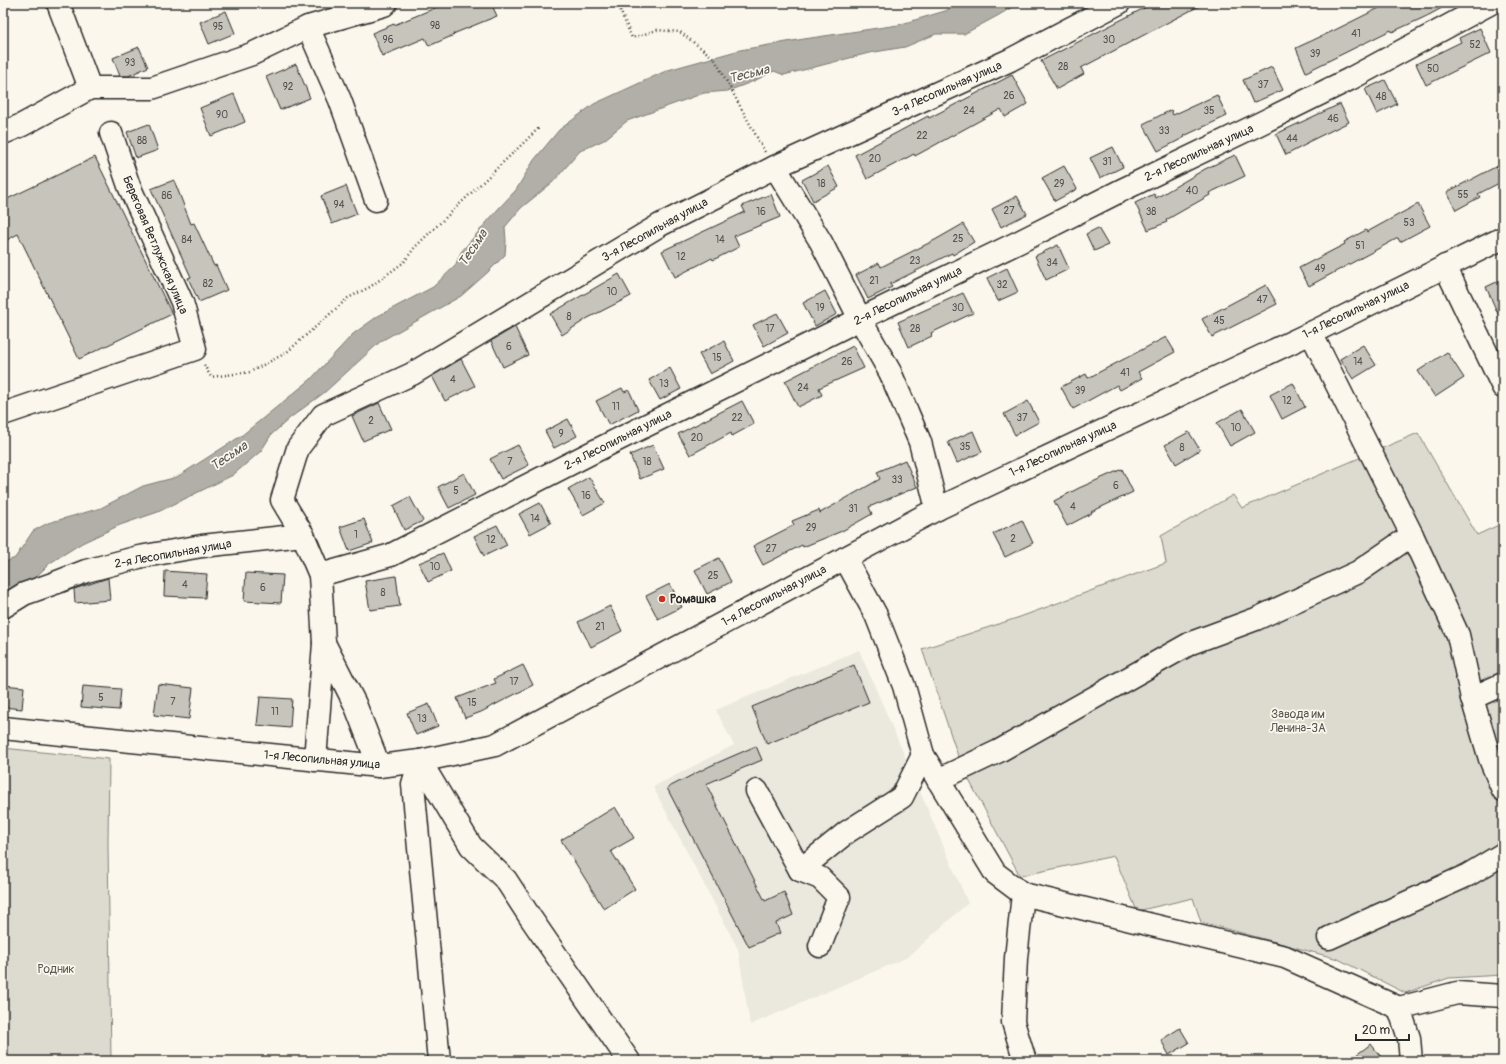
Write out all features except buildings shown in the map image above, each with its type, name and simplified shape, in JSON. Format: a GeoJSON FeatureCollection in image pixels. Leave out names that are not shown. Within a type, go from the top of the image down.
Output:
{"type":"FeatureCollection","features":[{"type":"Feature","properties":{"kind":"street"},"geometry":{"type":"LineString","coordinates":[[58,3],[90,88]]}},
{"type":"Feature","properties":{"kind":"street","name":"3-я Лесопильная улица"},"geometry":{"type":"LineString","coordinates":[[315,760],[324,643],[320,575],[303,535],[282,500],[298,448],[323,415],[412,374],[660,225],[775,167],[1010,60],[1119,3]]}},
{"type":"Feature","properties":{"kind":"street","name":"2-я Лесопильная улица"},"geometry":{"type":"LineString","coordinates":[[320,575],[391,555],[595,451],[860,319],[1350,79],[1491,3]]}},
{"type":"Feature","properties":{"kind":"street"},"geometry":{"type":"LineString","coordinates":[[3,132],[22,125],[90,88],[152,88],[252,54],[308,27],[387,4]]}},
{"type":"Feature","properties":{"kind":"street"},"geometry":{"type":"LineString","coordinates":[[308,27],[340,100],[376,200]]}},
{"type":"Feature","properties":{"kind":"street","name":"Береговая Ветлужская улица"},"geometry":{"type":"LineString","coordinates":[[111,133],[129,186],[182,302],[195,349]]}},
{"type":"Feature","properties":{"kind":"street"},"geometry":{"type":"LineString","coordinates":[[775,167],[821,242],[860,319],[890,372],[920,442],[937,509]]}},
{"type":"Feature","properties":{"kind":"street","name":"1-я Лесопильная улица"},"geometry":{"type":"LineString","coordinates":[[3,728],[379,766],[420,761],[495,744],[937,509],[1311,332],[1503,238]]}},
{"type":"Feature","properties":{"kind":"street"},"geometry":{"type":"LineString","coordinates":[[1445,266],[1503,386]]}},
{"type":"Feature","properties":{"kind":"street"},"geometry":{"type":"LineString","coordinates":[[1311,332],[1412,535],[1458,635],[1472,698],[1490,759],[1503,790]]}},
{"type":"Feature","properties":{"kind":"street"},"geometry":{"type":"LineString","coordinates":[[3,414],[195,349]]}},
{"type":"Feature","properties":{"kind":"street","name":"2-я Лесопильная улица"},"geometry":{"type":"LineString","coordinates":[[3,607],[24,594],[55,584],[86,571],[139,557],[202,546],[303,535]]}},
{"type":"Feature","properties":{"kind":"street"},"geometry":{"type":"LineString","coordinates":[[938,780],[999,751],[1191,644],[1256,618],[1358,572],[1412,535]]}},
{"type":"Feature","properties":{"kind":"street"},"geometry":{"type":"LineString","coordinates":[[845,558],[876,615],[904,686],[923,755],[995,873],[1023,894],[1285,957],[1399,1008],[1457,993],[1503,996]]}},
{"type":"Feature","properties":{"kind":"street"},"geometry":{"type":"LineString","coordinates":[[324,643],[355,704],[379,766]]}},
{"type":"Feature","properties":{"kind":"street"},"geometry":{"type":"LineString","coordinates":[[1472,698],[1503,684]]}},
{"type":"Feature","properties":{"kind":"street"},"geometry":{"type":"LineString","coordinates":[[800,870],[847,832],[902,797],[923,755]]}},
{"type":"Feature","properties":{"kind":"street"},"geometry":{"type":"LineString","coordinates":[[420,761],[413,784],[439,1061]]}},
{"type":"Feature","properties":{"kind":"street"},"geometry":{"type":"LineString","coordinates":[[420,761],[471,846],[506,880],[629,1061]]}},
{"type":"Feature","properties":{"kind":"street"},"geometry":{"type":"LineString","coordinates":[[757,791],[800,870],[820,878],[839,897],[820,946]]}},
{"type":"Feature","properties":{"kind":"street"},"geometry":{"type":"LineString","coordinates":[[1329,938],[1468,875],[1503,854]]}},
{"type":"Feature","properties":{"kind":"street"},"geometry":{"type":"LineString","coordinates":[[1023,894],[1016,958],[1013,1022],[1026,1061]]}},
{"type":"Feature","properties":{"kind":"street"},"geometry":{"type":"LineString","coordinates":[[1399,1008],[1408,1038],[1411,1061]]}},
{"type":"Feature","properties":{"kind":"path"},"geometry":{"type":"LineString","coordinates":[[617,3],[632,38],[657,30],[680,32],[714,58],[759,142],[775,167]]}},
{"type":"Feature","properties":{"kind":"path"},"geometry":{"type":"LineString","coordinates":[[195,349],[211,378],[250,372],[286,352],[348,298],[370,287],[404,262],[415,247],[540,127]]}},
{"type":"Feature","properties":{"kind":"shaded area"},"geometry":{"type":"Polygon","coordinates":[[[859,650],[968,903],[908,957],[750,1025],[738,949],[653,787],[734,745],[716,710],[859,650]]]}},
{"type":"Feature","properties":{"kind":"green space","name":"Завода им Ленина-3А"},"geometry":{"type":"Polygon","coordinates":[[[1418,433],[1477,535],[1503,523],[1503,975],[1449,978],[1405,993],[1338,959],[1201,922],[1193,898],[1137,911],[1114,856],[1020,876],[961,765],[922,649],[1020,617],[1166,563],[1161,536],[1233,495],[1242,508],[1418,433]]]}},
{"type":"Feature","properties":{"kind":"green space","name":"Родник"},"geometry":{"type":"Polygon","coordinates":[[[3,748],[109,759],[108,844],[111,1061],[3,1061],[3,748]]]}},
{"type":"Feature","properties":{"kind":"water","name":"Тесьма"},"geometry":{"type":"Polygon","coordinates":[[[962,3],[1019,3],[964,34],[936,34],[905,47],[869,53],[784,75],[774,71],[728,91],[704,93],[627,121],[604,140],[580,151],[553,182],[521,208],[505,227],[505,255],[487,273],[461,296],[381,341],[325,392],[290,418],[271,435],[261,451],[233,475],[158,512],[120,525],[82,543],[50,563],[32,581],[3,593],[3,563],[15,558],[33,531],[48,523],[101,508],[143,486],[177,477],[241,436],[310,380],[353,334],[378,316],[433,287],[455,266],[461,252],[516,190],[534,160],[559,130],[594,104],[668,70],[740,50],[898,25],[945,11],[962,3]]]}},
{"type":"Feature","properties":{"kind":"place","name":"Ромашка"},"geometry":{"type":"Point","coordinates":[662,599]}}]}
